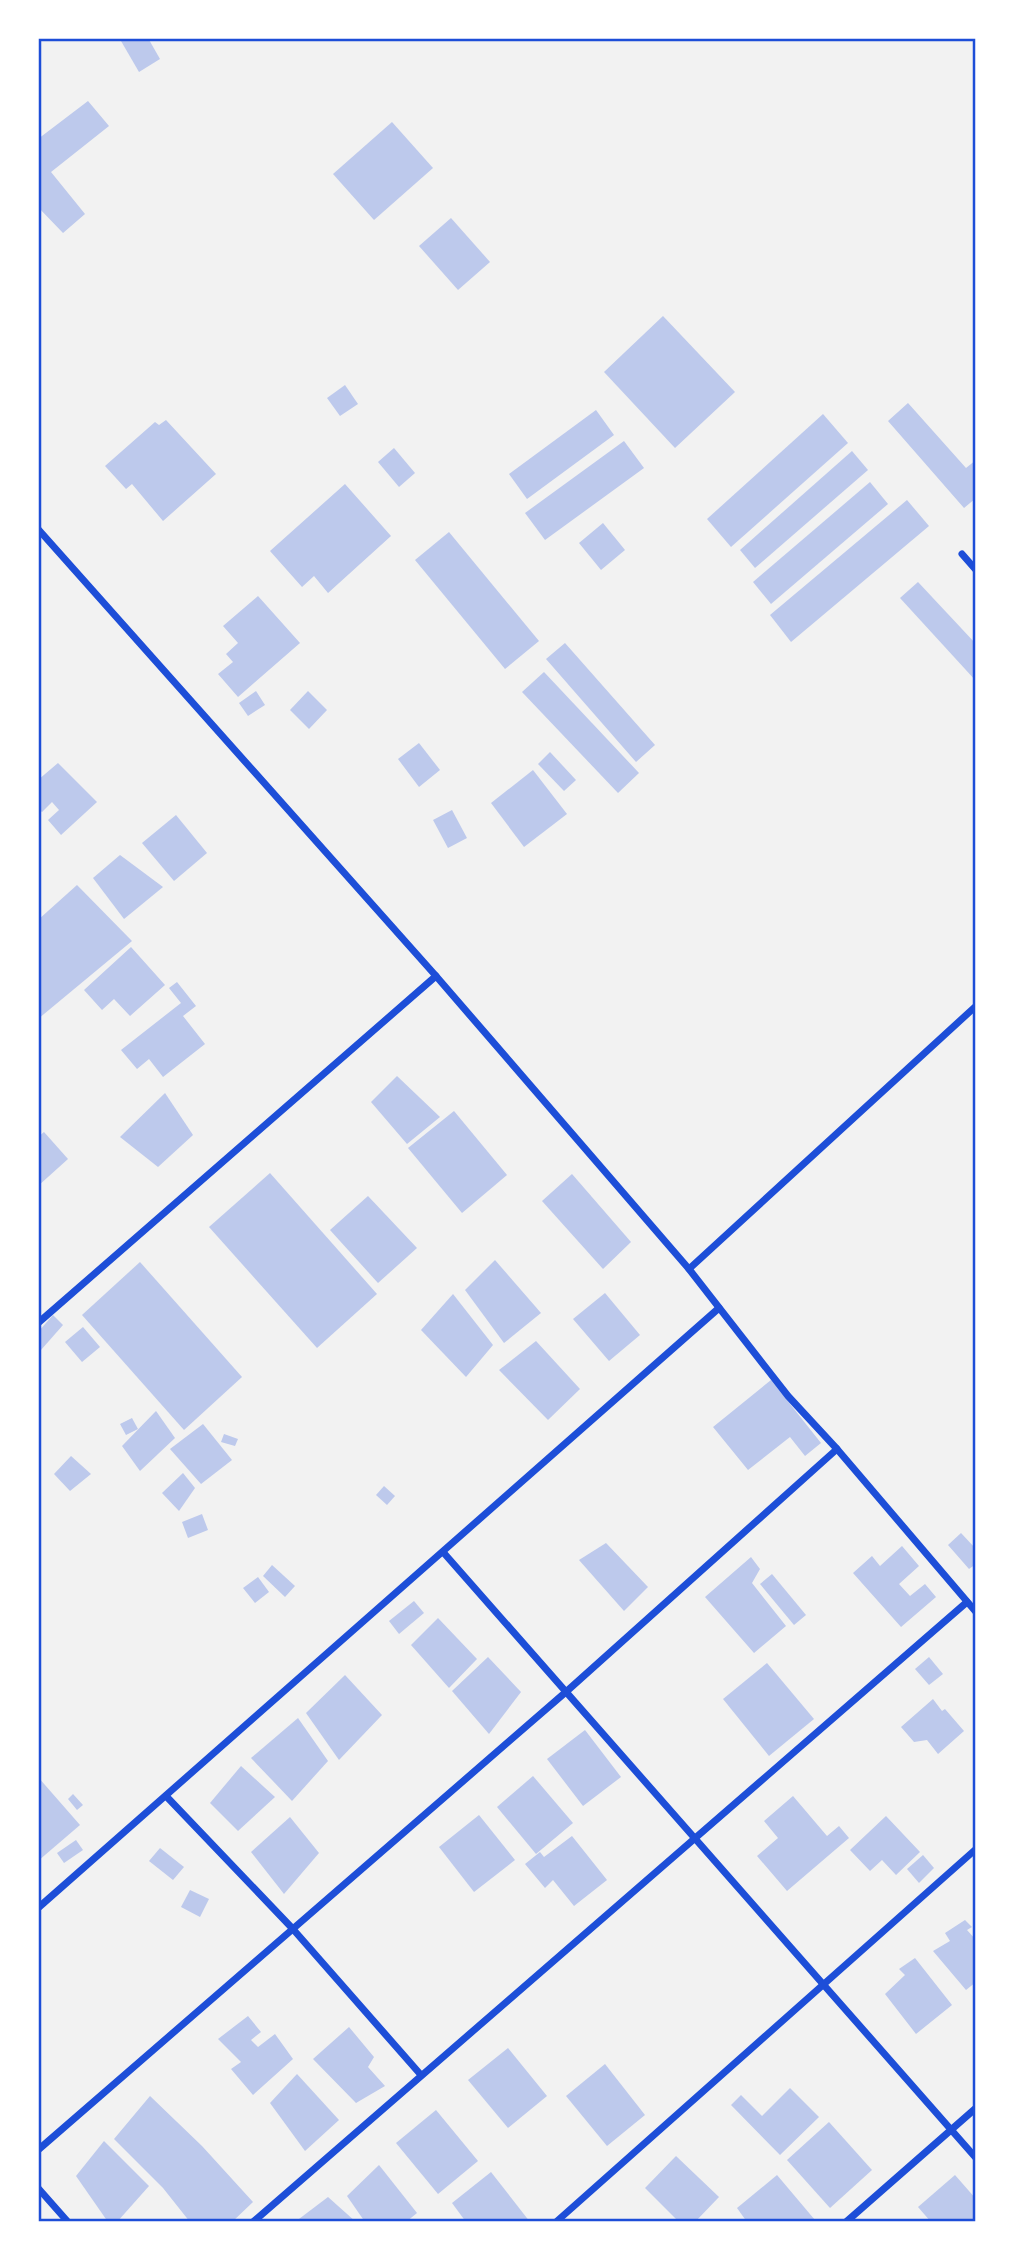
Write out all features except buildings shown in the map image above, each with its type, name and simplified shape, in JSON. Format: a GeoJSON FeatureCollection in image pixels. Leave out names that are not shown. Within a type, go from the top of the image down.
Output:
{"type":"FeatureCollection","features":[{"type":"Feature","properties":{"kind":"street"},"geometry":{"type":"LineString","coordinates":[[38,529],[436,976],[689,1269],[788,1396],[837,1449],[975,1612]]}},
{"type":"Feature","properties":{"kind":"street"},"geometry":{"type":"LineString","coordinates":[[962,554],[975,570]]}},
{"type":"Feature","properties":{"kind":"street"},"geometry":{"type":"LineString","coordinates":[[38,1323],[436,976]]}},
{"type":"Feature","properties":{"kind":"street"},"geometry":{"type":"LineString","coordinates":[[689,1269],[975,1006]]}},
{"type":"Feature","properties":{"kind":"street"},"geometry":{"type":"LineString","coordinates":[[38,1908],[719,1308]]}},
{"type":"Feature","properties":{"kind":"street"},"geometry":{"type":"LineString","coordinates":[[38,2150],[567,1691],[837,1449]]}},
{"type":"Feature","properties":{"kind":"street"},"geometry":{"type":"LineString","coordinates":[[443,1552],[975,2158]]}},
{"type":"Feature","properties":{"kind":"street"},"geometry":{"type":"LineString","coordinates":[[253,2221],[967,1602]]}},
{"type":"Feature","properties":{"kind":"street"},"geometry":{"type":"LineString","coordinates":[[166,1796],[292,1928],[421,2075]]}},
{"type":"Feature","properties":{"kind":"street"},"geometry":{"type":"LineString","coordinates":[[555,2221],[975,1849]]}},
{"type":"Feature","properties":{"kind":"street"},"geometry":{"type":"LineString","coordinates":[[846,2221],[975,2108]]}},
{"type":"Feature","properties":{"kind":"street"},"geometry":{"type":"LineString","coordinates":[[38,2188],[68,2221]]}}]}
